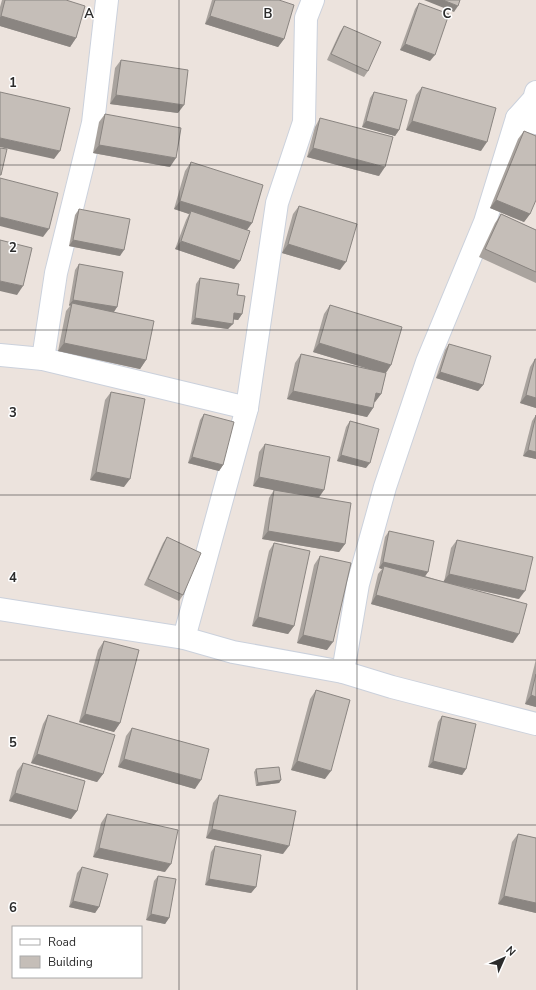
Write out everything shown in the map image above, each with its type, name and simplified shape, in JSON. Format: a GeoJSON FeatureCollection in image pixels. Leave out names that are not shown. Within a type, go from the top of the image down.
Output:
{"type":"FeatureCollection","features":[{"type":"Feature","properties":{"kind":"street"},"geometry":{"type":"LineString","coordinates":[[43,360],[56,273],[93,123],[107,0]]}},
{"type":"Feature","properties":{"kind":"street"},"geometry":{"type":"LineString","coordinates":[[184,638],[246,408],[277,203],[304,122],[306,18],[313,0]]}},
{"type":"Feature","properties":{"kind":"street"},"geometry":{"type":"LineString","coordinates":[[343,672],[358,584],[385,487],[427,362],[527,120],[536,92]]}},
{"type":"Feature","properties":{"kind":"street"},"geometry":{"type":"LineString","coordinates":[[0,355],[43,360],[246,408]]}},
{"type":"Feature","properties":{"kind":"street"},"geometry":{"type":"LineString","coordinates":[[0,609],[184,638],[233,652],[343,672],[392,687],[536,724]]}},
{"type":"Feature","properties":{"kind":"building"},"geometry":{"type":"Polygon","coordinates":[[[5,0],[66,0],[85,6],[76,38],[1,16],[5,0]]]}},
{"type":"Feature","properties":{"kind":"building"},"geometry":{"type":"Polygon","coordinates":[[[215,0],[279,0],[294,5],[284,39],[210,16],[215,0]]]}},
{"type":"Feature","properties":{"kind":"building"},"geometry":{"type":"Polygon","coordinates":[[[443,0],[460,0],[458,6],[443,0]]]}},
{"type":"Feature","properties":{"kind":"building"},"geometry":{"type":"Polygon","coordinates":[[[419,3],[449,14],[435,55],[405,44],[419,3]]]}},
{"type":"Feature","properties":{"kind":"building"},"geometry":{"type":"Polygon","coordinates":[[[344,26],[381,42],[368,71],[331,54],[344,26]]]}},
{"type":"Feature","properties":{"kind":"building"},"geometry":{"type":"Polygon","coordinates":[[[121,60],[188,70],[184,105],[116,95],[121,60]]]}},
{"type":"Feature","properties":{"kind":"building"},"geometry":{"type":"Polygon","coordinates":[[[422,87],[496,108],[487,142],[412,121],[422,87]]]}},
{"type":"Feature","properties":{"kind":"building"},"geometry":{"type":"Polygon","coordinates":[[[0,92],[70,108],[60,151],[0,138],[0,92]]]}},
{"type":"Feature","properties":{"kind":"building"},"geometry":{"type":"Polygon","coordinates":[[[374,92],[407,100],[399,130],[366,121],[374,92]]]}},
{"type":"Feature","properties":{"kind":"building"},"geometry":{"type":"Polygon","coordinates":[[[105,114],[181,128],[176,158],[99,145],[105,114]]]}},
{"type":"Feature","properties":{"kind":"building"},"geometry":{"type":"Polygon","coordinates":[[[320,118],[393,137],[385,167],[313,148],[320,118]]]}},
{"type":"Feature","properties":{"kind":"building"},"geometry":{"type":"Polygon","coordinates":[[[524,131],[536,136],[536,200],[530,214],[496,200],[524,131]]]}},
{"type":"Feature","properties":{"kind":"building"},"geometry":{"type":"Polygon","coordinates":[[[0,148],[7,149],[1,175],[0,175],[0,148]]]}},
{"type":"Feature","properties":{"kind":"building"},"geometry":{"type":"Polygon","coordinates":[[[191,162],[263,185],[252,223],[180,201],[191,162]]]}},
{"type":"Feature","properties":{"kind":"building"},"geometry":{"type":"Polygon","coordinates":[[[0,178],[58,193],[49,229],[0,217],[0,178]]]}},
{"type":"Feature","properties":{"kind":"building"},"geometry":{"type":"Polygon","coordinates":[[[299,206],[357,224],[346,262],[288,244],[299,206]]]}},
{"type":"Feature","properties":{"kind":"building"},"geometry":{"type":"Polygon","coordinates":[[[79,209],[130,219],[124,250],[73,240],[79,209]]]}},
{"type":"Feature","properties":{"kind":"building"},"geometry":{"type":"Polygon","coordinates":[[[191,211],[250,231],[240,261],[181,241],[191,211]]]}},
{"type":"Feature","properties":{"kind":"building"},"geometry":{"type":"Polygon","coordinates":[[[501,214],[536,230],[536,272],[485,249],[501,214]]]}},
{"type":"Feature","properties":{"kind":"building"},"geometry":{"type":"Polygon","coordinates":[[[0,240],[32,248],[23,286],[0,281],[0,240]]]}},
{"type":"Feature","properties":{"kind":"building"},"geometry":{"type":"Polygon","coordinates":[[[79,264],[123,272],[117,307],[73,300],[79,264]]]}},
{"type":"Feature","properties":{"kind":"building"},"geometry":{"type":"Polygon","coordinates":[[[200,278],[239,284],[237,295],[245,296],[242,314],[234,313],[233,324],[195,318],[200,278]]]}},
{"type":"Feature","properties":{"kind":"building"},"geometry":{"type":"Polygon","coordinates":[[[72,303],[154,321],[146,360],[64,343],[72,303]]]}},
{"type":"Feature","properties":{"kind":"building"},"geometry":{"type":"Polygon","coordinates":[[[330,305],[402,327],[391,365],[319,343],[330,305]]]}},
{"type":"Feature","properties":{"kind":"building"},"geometry":{"type":"Polygon","coordinates":[[[449,344],[491,356],[483,385],[440,372],[449,344]]]}},
{"type":"Feature","properties":{"kind":"building"},"geometry":{"type":"Polygon","coordinates":[[[301,354],[386,373],[381,394],[376,393],[373,408],[293,391],[301,354]]]}},
{"type":"Feature","properties":{"kind":"building"},"geometry":{"type":"Polygon","coordinates":[[[536,359],[536,398],[526,395],[536,359]]]}},
{"type":"Feature","properties":{"kind":"building"},"geometry":{"type":"Polygon","coordinates":[[[111,392],[145,399],[130,479],[96,472],[111,392]]]}},
{"type":"Feature","properties":{"kind":"building"},"geometry":{"type":"Polygon","coordinates":[[[204,414],[234,422],[223,465],[192,457],[204,414]]]}},
{"type":"Feature","properties":{"kind":"building"},"geometry":{"type":"Polygon","coordinates":[[[536,415],[536,452],[528,450],[536,415]]]}},
{"type":"Feature","properties":{"kind":"building"},"geometry":{"type":"Polygon","coordinates":[[[350,421],[379,429],[370,463],[341,455],[350,421]]]}},
{"type":"Feature","properties":{"kind":"building"},"geometry":{"type":"Polygon","coordinates":[[[265,444],[330,457],[324,490],[259,477],[265,444]]]}},
{"type":"Feature","properties":{"kind":"building"},"geometry":{"type":"Polygon","coordinates":[[[274,490],[351,503],[345,544],[268,531],[274,490]]]}},
{"type":"Feature","properties":{"kind":"building"},"geometry":{"type":"Polygon","coordinates":[[[389,531],[434,541],[428,572],[383,562],[389,531]]]}},
{"type":"Feature","properties":{"kind":"building"},"geometry":{"type":"Polygon","coordinates":[[[167,537],[201,553],[183,595],[148,579],[167,537]]]}},
{"type":"Feature","properties":{"kind":"building"},"geometry":{"type":"Polygon","coordinates":[[[457,540],[533,557],[525,591],[449,574],[457,540]]]}},
{"type":"Feature","properties":{"kind":"building"},"geometry":{"type":"Polygon","coordinates":[[[274,543],[310,551],[294,626],[258,617],[274,543]]]}},
{"type":"Feature","properties":{"kind":"building"},"geometry":{"type":"Polygon","coordinates":[[[320,556],[351,563],[333,642],[303,635],[320,556]]]}},
{"type":"Feature","properties":{"kind":"building"},"geometry":{"type":"Polygon","coordinates":[[[384,566],[527,604],[519,634],[376,595],[384,566]]]}},
{"type":"Feature","properties":{"kind":"building"},"geometry":{"type":"Polygon","coordinates":[[[104,641],[139,650],[120,723],[85,714],[104,641]]]}},
{"type":"Feature","properties":{"kind":"building"},"geometry":{"type":"Polygon","coordinates":[[[536,674],[536,697],[531,695],[536,674]]]}},
{"type":"Feature","properties":{"kind":"building"},"geometry":{"type":"Polygon","coordinates":[[[316,690],[350,700],[331,771],[297,761],[316,690]]]}},
{"type":"Feature","properties":{"kind":"building"},"geometry":{"type":"Polygon","coordinates":[[[48,715],[115,735],[103,774],[37,754],[48,715]]]}},
{"type":"Feature","properties":{"kind":"building"},"geometry":{"type":"Polygon","coordinates":[[[442,716],[476,724],[466,769],[433,761],[442,716]]]}},
{"type":"Feature","properties":{"kind":"building"},"geometry":{"type":"Polygon","coordinates":[[[132,728],[209,749],[201,780],[124,759],[132,728]]]}},
{"type":"Feature","properties":{"kind":"building"},"geometry":{"type":"Polygon","coordinates":[[[23,763],[85,781],[77,811],[15,793],[23,763]]]}},
{"type":"Feature","properties":{"kind":"building"},"geometry":{"type":"Polygon","coordinates":[[[279,767],[281,780],[258,783],[256,769],[279,767]]]}},
{"type":"Feature","properties":{"kind":"building"},"geometry":{"type":"Polygon","coordinates":[[[219,795],[296,811],[289,846],[212,829],[219,795]]]}},
{"type":"Feature","properties":{"kind":"building"},"geometry":{"type":"Polygon","coordinates":[[[107,814],[178,830],[171,864],[99,848],[107,814]]]}},
{"type":"Feature","properties":{"kind":"building"},"geometry":{"type":"Polygon","coordinates":[[[518,834],[536,838],[536,903],[504,896],[518,834]]]}},
{"type":"Feature","properties":{"kind":"building"},"geometry":{"type":"Polygon","coordinates":[[[215,846],[261,855],[256,887],[209,879],[215,846]]]}},
{"type":"Feature","properties":{"kind":"building"},"geometry":{"type":"Polygon","coordinates":[[[82,867],[108,874],[99,907],[73,901],[82,867]]]}},
{"type":"Feature","properties":{"kind":"building"},"geometry":{"type":"Polygon","coordinates":[[[158,876],[176,879],[169,918],[151,914],[158,876]]]}}]}
